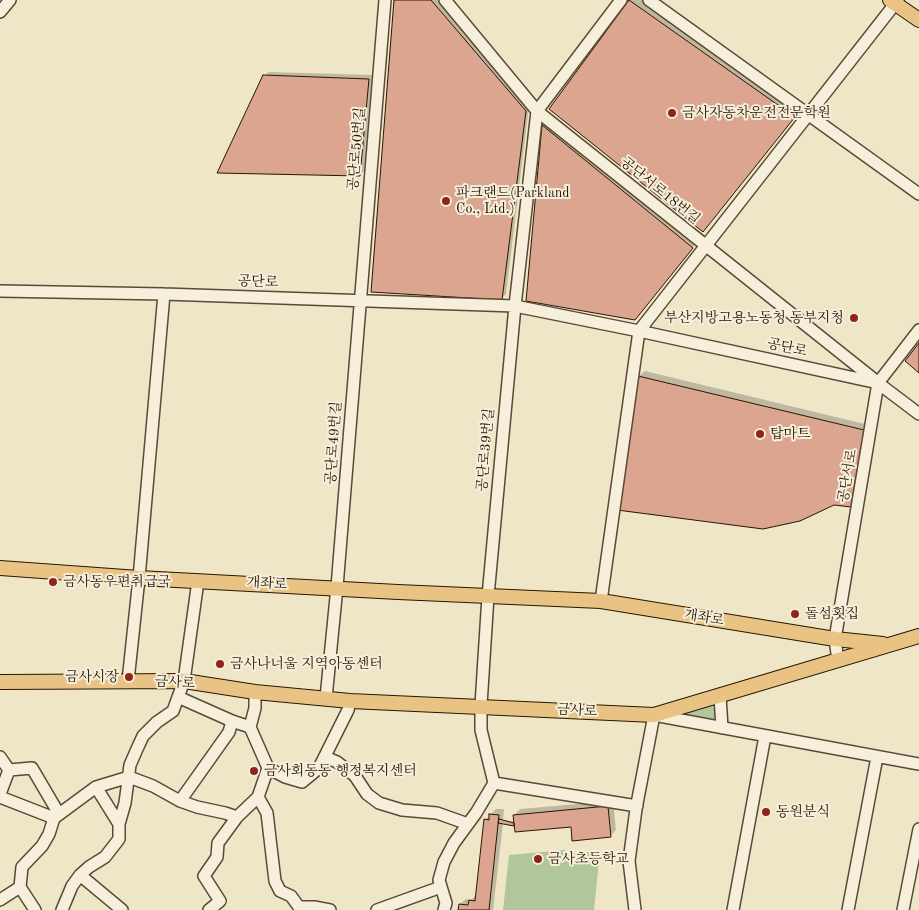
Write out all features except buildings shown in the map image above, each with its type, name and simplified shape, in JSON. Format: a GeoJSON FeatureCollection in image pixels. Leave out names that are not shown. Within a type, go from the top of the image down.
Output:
{"type":"FeatureCollection","features":[{"type":"Feature","properties":{"kind":"main road"},"geometry":{"type":"LineString","coordinates":[[894,1],[919,20]]}},
{"type":"Feature","properties":{"kind":"main road","name":"개좌로"},"geometry":{"type":"LineString","coordinates":[[0,568],[139,578],[602,601],[836,639],[891,644],[919,636]]}},
{"type":"Feature","properties":{"kind":"main road","name":"금사로"},"geometry":{"type":"LineString","coordinates":[[0,682],[184,682],[255,692],[350,700],[654,715],[891,644]]}},
{"type":"Feature","properties":{"kind":"street"},"geometry":{"type":"LineString","coordinates":[[0,12],[10,0]]}},
{"type":"Feature","properties":{"kind":"street","name":"공단로50번길"},"geometry":{"type":"LineString","coordinates":[[360,301],[384,0]]}},
{"type":"Feature","properties":{"kind":"street","name":"공단서로18번길"},"geometry":{"type":"LineString","coordinates":[[445,0],[537,111],[878,383]]}},
{"type":"Feature","properties":{"kind":"street"},"geometry":{"type":"LineString","coordinates":[[514,306],[537,111],[621,0]]}},
{"type":"Feature","properties":{"kind":"street"},"geometry":{"type":"LineString","coordinates":[[649,0],[919,194]]}},
{"type":"Feature","properties":{"kind":"street"},"geometry":{"type":"LineString","coordinates":[[602,601],[639,331],[894,1]]}},
{"type":"Feature","properties":{"kind":"street","name":"공단로"},"geometry":{"type":"LineString","coordinates":[[0,291],[164,294],[514,306],[878,383],[919,414]]}},
{"type":"Feature","properties":{"kind":"street"},"geometry":{"type":"LineString","coordinates":[[128,681],[164,294]]}},
{"type":"Feature","properties":{"kind":"street","name":"공단로49번길"},"geometry":{"type":"LineString","coordinates":[[338,588],[360,301]]}},
{"type":"Feature","properties":{"kind":"street","name":"공단로39번길"},"geometry":{"type":"LineString","coordinates":[[488,596],[514,306]]}},
{"type":"Feature","properties":{"kind":"street","name":"공단서로"},"geometry":{"type":"LineString","coordinates":[[838,660],[836,639],[878,383],[919,330]]}},
{"type":"Feature","properties":{"kind":"street"},"geometry":{"type":"LineString","coordinates":[[62,910],[72,886],[80,875],[105,857],[120,839],[119,824],[125,803],[130,765],[143,736],[156,722],[174,711],[184,682],[198,580]]}},
{"type":"Feature","properties":{"kind":"street"},"geometry":{"type":"LineString","coordinates":[[326,698],[338,588]]}},
{"type":"Feature","properties":{"kind":"street"},"geometry":{"type":"LineString","coordinates":[[444,910],[446,903],[439,880],[444,862],[454,843],[494,783],[481,730],[488,596]]}},
{"type":"Feature","properties":{"kind":"street"},"geometry":{"type":"LineString","coordinates":[[255,692],[255,708],[250,726],[268,768],[285,777],[302,782],[319,768],[348,710],[350,700]]}},
{"type":"Feature","properties":{"kind":"street"},"geometry":{"type":"LineString","coordinates":[[178,696],[232,721],[250,726]]}},
{"type":"Feature","properties":{"kind":"street"},"geometry":{"type":"LineString","coordinates":[[720,696],[722,728]]}},
{"type":"Feature","properties":{"kind":"street"},"geometry":{"type":"LineString","coordinates":[[636,910],[629,861],[654,715]]}},
{"type":"Feature","properties":{"kind":"street","name":"금사로"},"geometry":{"type":"LineString","coordinates":[[654,715],[919,764]]}},
{"type":"Feature","properties":{"kind":"street"},"geometry":{"type":"LineString","coordinates":[[180,800],[229,732],[232,721]]}},
{"type":"Feature","properties":{"kind":"street"},"geometry":{"type":"LineString","coordinates":[[734,910],[765,736]]}},
{"type":"Feature","properties":{"kind":"street"},"geometry":{"type":"LineString","coordinates":[[325,756],[337,762],[355,776],[367,794],[379,803],[402,810],[437,813],[468,824]]}},
{"type":"Feature","properties":{"kind":"street"},"geometry":{"type":"LineString","coordinates":[[0,757],[10,770]]}},
{"type":"Feature","properties":{"kind":"street"},"geometry":{"type":"LineString","coordinates":[[848,910],[877,757]]}},
{"type":"Feature","properties":{"kind":"street"},"geometry":{"type":"LineString","coordinates":[[10,770],[32,768],[56,816]]}},
{"type":"Feature","properties":{"kind":"street"},"geometry":{"type":"LineString","coordinates":[[208,910],[220,901],[204,876],[217,857],[218,843],[237,817],[258,797],[268,768]]}},
{"type":"Feature","properties":{"kind":"street"},"geometry":{"type":"LineString","coordinates":[[10,770],[0,795],[56,816]]}},
{"type":"Feature","properties":{"kind":"street"},"geometry":{"type":"LineString","coordinates":[[35,910],[20,887],[22,867],[42,846],[50,834],[56,816],[96,787],[129,778],[153,786],[197,807],[237,817]]}},
{"type":"Feature","properties":{"kind":"street"},"geometry":{"type":"LineString","coordinates":[[494,783],[637,806]]}},
{"type":"Feature","properties":{"kind":"street"},"geometry":{"type":"LineString","coordinates":[[96,787],[119,824]]}},
{"type":"Feature","properties":{"kind":"street"},"geometry":{"type":"LineString","coordinates":[[258,797],[267,813],[275,881],[280,891],[291,896],[298,909],[314,907],[330,910]]}},
{"type":"Feature","properties":{"kind":"street"},"geometry":{"type":"LineString","coordinates":[[903,910],[919,830]]}},
{"type":"Feature","properties":{"kind":"street"},"geometry":{"type":"LineString","coordinates":[[80,875],[122,910]]}},
{"type":"Feature","properties":{"kind":"street"},"geometry":{"type":"LineString","coordinates":[[0,900],[20,887]]}},
{"type":"Feature","properties":{"kind":"street"},"geometry":{"type":"LineString","coordinates":[[377,910],[441,887]]}},
{"type":"Feature","properties":{"kind":"green space"},"geometry":{"type":"Polygon","coordinates":[[[714,704],[716,721],[677,716],[714,704]]]}},
{"type":"Feature","properties":{"kind":"green space"},"geometry":{"type":"Polygon","coordinates":[[[565,850],[566,854],[600,851],[594,910],[503,910],[509,855],[565,850]]]}},
{"type":"Feature","properties":{"kind":"place","name":"금사자동차운전전문학원"},"geometry":{"type":"Point","coordinates":[672,113]}},
{"type":"Feature","properties":{"kind":"place","name":"파크랜드(Parkland Co., Ltd.)"},"geometry":{"type":"Point","coordinates":[446,201]}},
{"type":"Feature","properties":{"kind":"place","name":"부산지방고용노동청 동부지청"},"geometry":{"type":"Point","coordinates":[854,318]}},
{"type":"Feature","properties":{"kind":"place","name":"탑마트"},"geometry":{"type":"Point","coordinates":[760,434]}},
{"type":"Feature","properties":{"kind":"place","name":"금사동우편취급국"},"geometry":{"type":"Point","coordinates":[53,582]}},
{"type":"Feature","properties":{"kind":"place","name":"돌섬횟집"},"geometry":{"type":"Point","coordinates":[795,614]}},
{"type":"Feature","properties":{"kind":"place","name":"금사나너울 지역아동센터"},"geometry":{"type":"Point","coordinates":[220,664]}},
{"type":"Feature","properties":{"kind":"place","name":"금사시장"},"geometry":{"type":"Point","coordinates":[129,677]}},
{"type":"Feature","properties":{"kind":"place","name":"금사회동동 행정복지센터"},"geometry":{"type":"Point","coordinates":[254,771]}},
{"type":"Feature","properties":{"kind":"place","name":"동원분식"},"geometry":{"type":"Point","coordinates":[766,812]}},
{"type":"Feature","properties":{"kind":"place","name":"금사초등학교"},"geometry":{"type":"Point","coordinates":[538,859]}}]}
